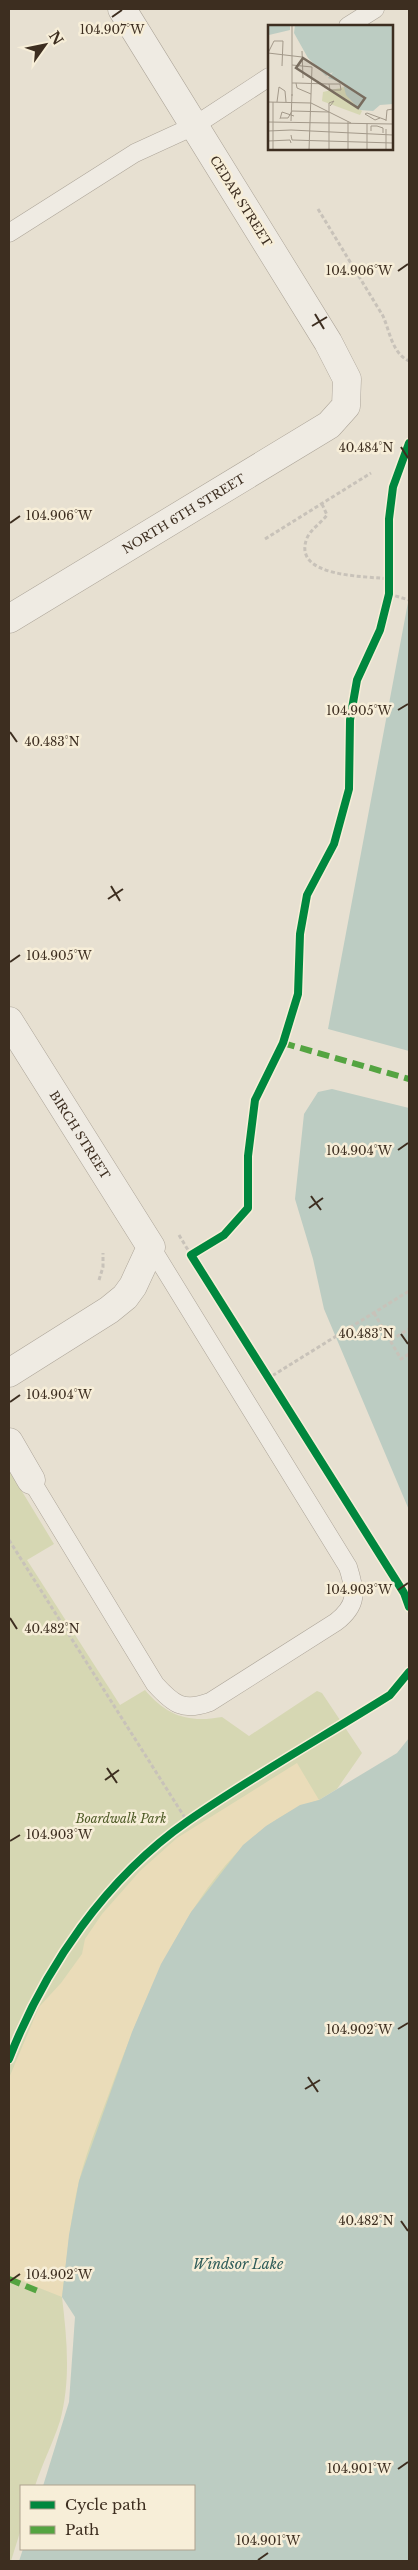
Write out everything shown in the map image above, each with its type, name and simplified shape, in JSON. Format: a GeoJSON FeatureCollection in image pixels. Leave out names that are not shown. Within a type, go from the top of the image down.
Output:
{"type":"FeatureCollection","features":[{"type":"Feature","properties":{"kind":"street","name":"CEDAR STREET"},"geometry":{"type":"LineString","coordinates":[[122,9],[328,342],[347,380],[346,397]]}},
{"type":"Feature","properties":{"kind":"street","name":"NORTH 6TH STREET"},"geometry":{"type":"LineString","coordinates":[[9,619],[329,425],[346,406],[346,397]]}},
{"type":"Feature","properties":{"kind":"street","name":"BIRCH STREET"},"geometry":{"type":"LineString","coordinates":[[9,1021],[151,1247]]}},
{"type":"Feature","properties":{"kind":"street"},"geometry":{"type":"LineString","coordinates":[[9,1373],[109,1310],[125,1297],[133,1286],[151,1247]]}},
{"type":"Feature","properties":{"kind":"street"},"geometry":{"type":"LineString","coordinates":[[9,1442],[31,1480]]}},
{"type":"Feature","properties":{"kind":"lane"},"geometry":{"type":"LineString","coordinates":[[350,25],[375,9]]}},
{"type":"Feature","properties":{"kind":"lane"},"geometry":{"type":"LineString","coordinates":[[9,233],[135,152],[194,126],[268,78]]}},
{"type":"Feature","properties":{"kind":"lane"},"geometry":{"type":"LineString","coordinates":[[31,1480],[155,1684],[166,1697],[182,1707],[197,1707],[210,1702],[336,1622],[348,1613],[354,1602],[354,1584],[348,1567],[151,1247]]}},
{"type":"Feature","properties":{"kind":"path"},"geometry":{"type":"LineString","coordinates":[[318,209],[382,316],[390,332],[394,348],[401,357],[409,361]]}},
{"type":"Feature","properties":{"kind":"path"},"geometry":{"type":"LineString","coordinates":[[265,539],[371,473]]}},
{"type":"Feature","properties":{"kind":"path"},"geometry":{"type":"LineString","coordinates":[[322,504],[327,515],[307,538],[304,550],[309,562],[317,568],[336,573],[390,574],[387,603]]}},
{"type":"Feature","properties":{"kind":"path"},"geometry":{"type":"LineString","coordinates":[[389,594],[409,600]]}},
{"type":"Feature","properties":{"kind":"path"},"geometry":{"type":"LineString","coordinates":[[196,1263],[191,1255],[199,1250]]}},
{"type":"Feature","properties":{"kind":"path"},"geometry":{"type":"LineString","coordinates":[[272,1387],[265,1376],[409,1291]]}},
{"type":"Feature","properties":{"kind":"path"},"geometry":{"type":"LineString","coordinates":[[374,1313],[401,1359],[409,1354]]}},
{"type":"Feature","properties":{"kind":"path"},"geometry":{"type":"LineString","coordinates":[[390,1340],[409,1329]]}},
{"type":"Feature","properties":{"kind":"path"},"geometry":{"type":"LineString","coordinates":[[9,1540],[187,1821]]}},
{"type":"Feature","properties":{"kind":"path"},"geometry":{"type":"LineString","coordinates":[[180,1828],[196,1816]]}},
{"type":"Feature","properties":{"kind":"green space","name":"Boardwalk Park"},"geometry":{"type":"Polygon","coordinates":[[[9,1470],[54,1544],[27,1560],[120,1705],[145,1690],[162,1706],[179,1716],[199,1719],[222,1717],[249,1736],[317,1691],[322,1693],[362,1753],[337,1789],[319,1800],[62,2297],[67,2375],[60,2421],[35,2485],[20,2485],[20,2532],[11,2561],[9,2561],[9,1470]]]}},
{"type":"Feature","properties":{"kind":"sand"},"geometry":{"type":"Polygon","coordinates":[[[297,1763],[319,1800],[281,1817],[247,1843],[216,1876],[190,1914],[147,1998],[115,2077],[79,2181],[73,2210],[62,2297],[9,2276],[9,2078],[39,2007],[61,1983],[82,1954],[85,1939],[102,1914],[140,1871],[177,1838],[297,1763]]]}},
{"type":"Feature","properties":{"kind":"water"},"geometry":{"type":"Polygon","coordinates":[[[409,597],[409,1051],[328,1029],[409,597]]]}},
{"type":"Feature","properties":{"kind":"water"},"geometry":{"type":"Polygon","coordinates":[[[332,1089],[409,1108],[409,1510],[324,1309],[313,1259],[295,1199],[304,1114],[318,1092],[332,1089]]]}},
{"type":"Feature","properties":{"kind":"water","name":"Windsor Lake"},"geometry":{"type":"Polygon","coordinates":[[[409,1738],[409,2561],[19,2561],[23,2550],[195,2550],[195,2485],[43,2485],[69,2402],[75,2317],[62,2297],[69,2235],[79,2181],[132,2032],[161,1964],[191,1912],[243,1845],[266,1826],[300,1805],[319,1800],[397,1753],[409,1738]]]}},
{"type":"Feature","properties":{"kind":"marked path"},"geometry":{"type":"LineString","coordinates":[[283,1043],[409,1079]]}},
{"type":"Feature","properties":{"kind":"marked path"},"geometry":{"type":"LineString","coordinates":[[9,2279],[40,2292]]}},
{"type":"Feature","properties":{"kind":"cycle path"},"geometry":{"type":"LineString","coordinates":[[409,443],[393,487],[389,519],[389,594],[380,630],[357,680],[350,720],[349,789],[334,844],[307,895],[300,934],[298,994],[283,1043],[255,1100],[248,1156],[248,1208],[224,1235],[191,1255],[404,1593],[409,1607]]}},
{"type":"Feature","properties":{"kind":"cycle path"},"geometry":{"type":"LineString","coordinates":[[9,2059],[41,1991],[60,1958],[81,1927],[130,1869],[158,1844],[213,1804],[390,1695],[409,1672]]}}]}
